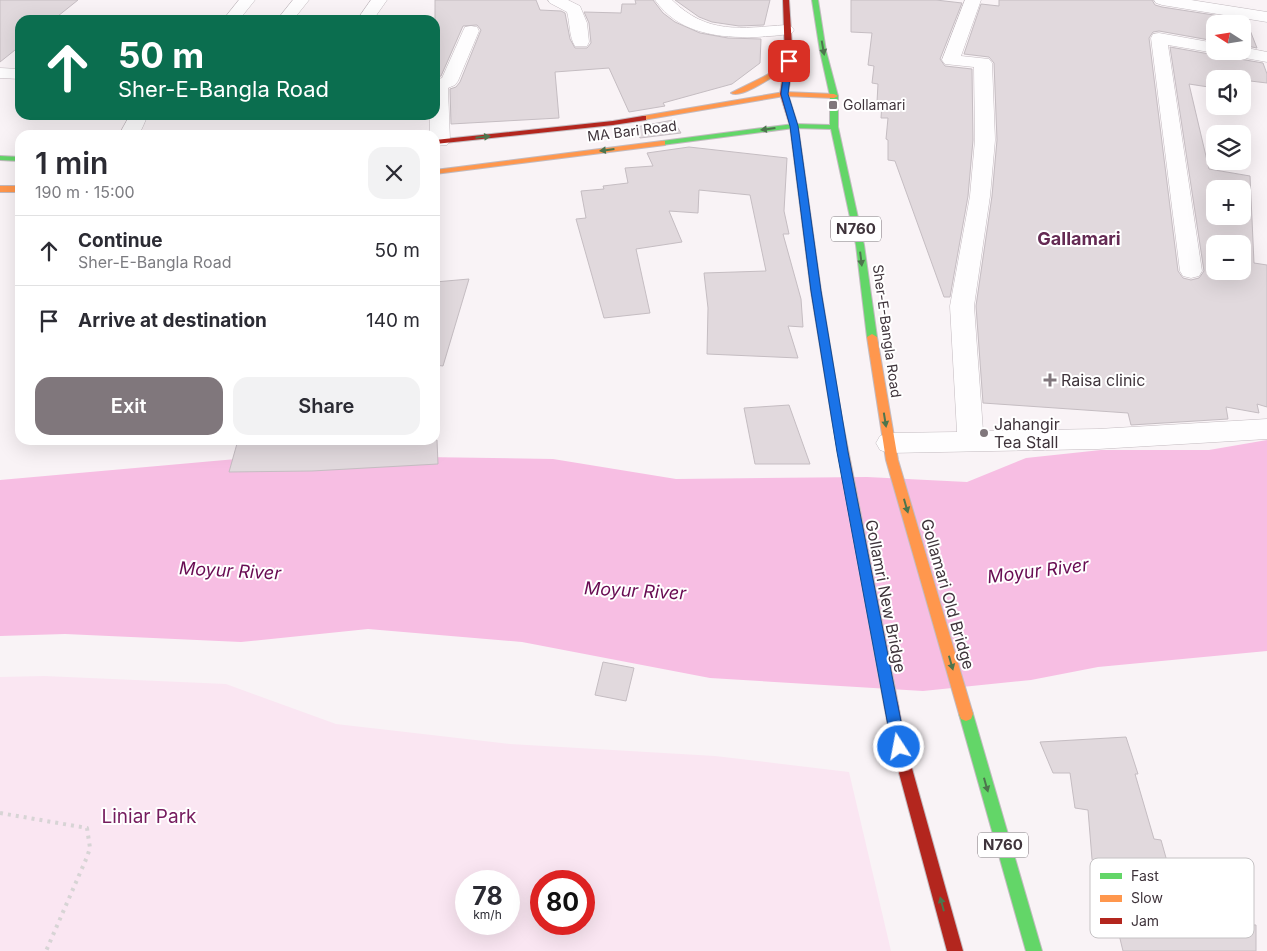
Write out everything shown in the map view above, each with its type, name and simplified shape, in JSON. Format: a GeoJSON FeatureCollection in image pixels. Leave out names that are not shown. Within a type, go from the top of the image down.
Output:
{"type":"FeatureCollection","features":[{"type":"Feature","properties":{"kind":"main road","name":"N760"},"geometry":{"type":"LineString","coordinates":[[786,0],[789,61],[784,94],[794,126]]}},
{"type":"Feature","properties":{"kind":"main road","name":"Sher-E-Bangla Road"},"geometry":{"type":"LineString","coordinates":[[815,0],[823,51],[834,96],[834,127],[860,245],[868,314],[891,452]]}},
{"type":"Feature","properties":{"kind":"main road"},"geometry":{"type":"LineString","coordinates":[[694,110],[770,77],[789,61]]}},
{"type":"Feature","properties":{"kind":"main road","name":"MA Bari Road"},"geometry":{"type":"LineString","coordinates":[[440,142],[613,123],[784,94],[834,96]]}},
{"type":"Feature","properties":{"kind":"main road","name":"MA Bari Road"},"geometry":{"type":"LineString","coordinates":[[440,171],[794,126],[834,127]]}},
{"type":"Feature","properties":{"kind":"main road","name":"Gollamri New Bridge"},"geometry":{"type":"LineString","coordinates":[[794,126],[816,291],[842,452],[899,747],[955,951]]}},
{"type":"Feature","properties":{"kind":"main road"},"geometry":{"type":"LineString","coordinates":[[0,158],[15,159]]}},
{"type":"Feature","properties":{"kind":"main road"},"geometry":{"type":"LineString","coordinates":[[0,189],[15,188]]}},
{"type":"Feature","properties":{"kind":"main road","name":"Gollamari Old Bridge"},"geometry":{"type":"LineString","coordinates":[[891,452],[1034,951]]}},
{"type":"Feature","properties":{"kind":"street"},"geometry":{"type":"LineString","coordinates":[[235,15],[248,0]]}},
{"type":"Feature","properties":{"kind":"street"},"geometry":{"type":"LineString","coordinates":[[289,15],[301,0]]}},
{"type":"Feature","properties":{"kind":"street"},"geometry":{"type":"LineString","coordinates":[[368,15],[379,0]]}},
{"type":"Feature","properties":{"kind":"street"},"geometry":{"type":"LineString","coordinates":[[556,0],[574,9],[579,23],[581,42]]}},
{"type":"Feature","properties":{"kind":"street"},"geometry":{"type":"LineString","coordinates":[[663,0],[687,21],[712,30],[757,32],[786,30]]}},
{"type":"Feature","properties":{"kind":"street"},"geometry":{"type":"LineString","coordinates":[[972,442],[962,306],[980,196],[985,140],[983,63],[951,60],[973,0]]}},
{"type":"Feature","properties":{"kind":"street"},"geometry":{"type":"LineString","coordinates":[[1162,0],[1267,17]]}},
{"type":"Feature","properties":{"kind":"street"},"geometry":{"type":"LineString","coordinates":[[440,85],[449,81],[471,31]]}},
{"type":"Feature","properties":{"kind":"street"},"geometry":{"type":"LineString","coordinates":[[1191,271],[1159,38],[1206,46]]}},
{"type":"Feature","properties":{"kind":"street"},"geometry":{"type":"LineString","coordinates":[[1251,54],[1267,57]]}},
{"type":"Feature","properties":{"kind":"street"},"geometry":{"type":"LineString","coordinates":[[0,73],[15,74]]}},
{"type":"Feature","properties":{"kind":"street"},"geometry":{"type":"LineString","coordinates":[[891,452],[972,442],[1098,439],[1267,429]]}},
{"type":"Feature","properties":{"kind":"path"},"geometry":{"type":"LineString","coordinates":[[0,814],[87,828],[90,848],[46,951]]}},
{"type":"Feature","properties":{"kind":"green space","name":"Liniar Park"},"geometry":{"type":"Polygon","coordinates":[[[44,676],[226,684],[336,724],[510,744],[715,756],[849,772],[891,951],[0,951],[0,677],[44,676]]]}},
{"type":"Feature","properties":{"kind":"water","name":"Moyur River"},"geometry":{"type":"Polygon","coordinates":[[[1267,440],[1267,651],[1098,667],[1031,680],[923,691],[710,678],[522,642],[368,629],[241,642],[65,634],[0,636],[0,480],[282,455],[553,459],[676,479],[867,477],[967,482],[1026,458],[1101,450],[1209,450],[1267,440]]]}},
{"type":"Feature","properties":{"kind":"building"},"geometry":{"type":"Polygon","coordinates":[[[0,0],[78,0],[59,15],[15,15],[15,50],[0,62],[0,0]]]}},
{"type":"Feature","properties":{"kind":"building"},"geometry":{"type":"Polygon","coordinates":[[[435,0],[536,0],[540,10],[561,11],[565,13],[570,39],[575,48],[587,48],[591,43],[589,23],[584,12],[621,13],[622,4],[636,4],[635,0],[653,0],[663,13],[675,22],[700,33],[728,38],[761,39],[760,63],[732,84],[663,103],[665,106],[629,112],[609,68],[555,72],[559,118],[451,124],[450,89],[456,87],[460,82],[481,30],[477,25],[463,26],[440,76],[440,15],[435,15],[435,0]]]}},
{"type":"Feature","properties":{"kind":"building"},"geometry":{"type":"Polygon","coordinates":[[[675,0],[770,0],[764,25],[739,26],[712,22],[699,17],[675,0]]]}},
{"type":"Feature","properties":{"kind":"building"},"geometry":{"type":"Polygon","coordinates":[[[851,0],[936,0],[962,3],[940,59],[945,66],[972,69],[973,140],[968,196],[950,297],[944,297],[895,161],[888,160],[888,140],[886,139],[888,118],[881,118],[882,103],[877,102],[878,84],[872,83],[874,66],[868,65],[872,33],[851,32],[851,0]]]}},
{"type":"Feature","properties":{"kind":"building"},"geometry":{"type":"Polygon","coordinates":[[[999,0],[1152,0],[1155,5],[1162,7],[1214,15],[1206,15],[1206,39],[1159,31],[1153,32],[1149,38],[1178,271],[1183,278],[1191,280],[1199,278],[1204,271],[1170,47],[1206,53],[1206,60],[1246,60],[1263,63],[1267,74],[1267,83],[1251,81],[1251,70],[1206,70],[1206,87],[1189,84],[1206,156],[1206,170],[1250,176],[1250,180],[1206,180],[1206,225],[1251,225],[1251,198],[1254,263],[1267,265],[1267,407],[1257,404],[1259,413],[1226,407],[1228,419],[1131,425],[1128,413],[983,403],[976,306],[992,196],[997,140],[994,63],[989,57],[964,54],[981,4],[999,6],[999,0]]]}},
{"type":"Feature","properties":{"kind":"building"},"geometry":{"type":"Polygon","coordinates":[[[1251,33],[1257,48],[1251,47],[1251,33]]]}},
{"type":"Feature","properties":{"kind":"building"},"geometry":{"type":"Polygon","coordinates":[[[673,120],[681,133],[640,138],[636,127],[673,120]]]}},
{"type":"Feature","properties":{"kind":"building"},"geometry":{"type":"Polygon","coordinates":[[[689,147],[787,158],[784,211],[789,234],[783,234],[801,299],[803,327],[788,326],[798,358],[707,354],[708,308],[704,273],[766,271],[750,195],[699,190],[698,213],[669,211],[682,242],[636,249],[650,313],[604,318],[576,219],[586,218],[581,191],[604,189],[603,186],[628,183],[625,168],[653,166],[647,153],[689,147]]]}},
{"type":"Feature","properties":{"kind":"building"},"geometry":{"type":"Polygon","coordinates":[[[469,279],[443,366],[440,366],[440,282],[469,279]]]}},
{"type":"Feature","properties":{"kind":"building"},"geometry":{"type":"Polygon","coordinates":[[[789,405],[810,464],[755,464],[744,408],[789,405]]]}},
{"type":"Feature","properties":{"kind":"building"},"geometry":{"type":"Polygon","coordinates":[[[237,445],[437,445],[438,464],[312,471],[229,472],[237,445]]]}},
{"type":"Feature","properties":{"kind":"building"},"geometry":{"type":"Polygon","coordinates":[[[603,662],[634,668],[626,701],[595,695],[603,662]]]}},
{"type":"Feature","properties":{"kind":"building"},"geometry":{"type":"Polygon","coordinates":[[[1126,737],[1138,774],[1135,774],[1154,839],[1161,840],[1166,858],[1092,858],[1088,810],[1075,808],[1070,773],[1053,773],[1040,742],[1126,737]]]}},
{"type":"Feature","properties":{"kind":"building"},"geometry":{"type":"Polygon","coordinates":[[[1254,925],[1256,925],[1256,951],[1123,951],[1120,938],[1254,938],[1254,925]]]}},
{"type":"Feature","properties":{"kind":"traffic: fast"},"geometry":{"type":"LineString","coordinates":[[815,0],[823,51],[834,96],[834,127],[860,245],[872,337]]}},
{"type":"Feature","properties":{"kind":"traffic: fast"},"geometry":{"type":"LineString","coordinates":[[662,143],[794,126],[834,127]]}},
{"type":"Feature","properties":{"kind":"traffic: fast"},"geometry":{"type":"LineString","coordinates":[[0,158],[15,159]]}},
{"type":"Feature","properties":{"kind":"traffic: fast"},"geometry":{"type":"LineString","coordinates":[[966,714],[1034,951]]}},
{"type":"Feature","properties":{"kind":"traffic: slow"},"geometry":{"type":"LineString","coordinates":[[735,93],[770,77],[789,61]]}},
{"type":"Feature","properties":{"kind":"traffic: slow"},"geometry":{"type":"LineString","coordinates":[[643,118],[784,94],[834,96]]}},
{"type":"Feature","properties":{"kind":"traffic: slow"},"geometry":{"type":"LineString","coordinates":[[440,171],[662,143]]}},
{"type":"Feature","properties":{"kind":"traffic: slow"},"geometry":{"type":"LineString","coordinates":[[0,189],[15,189]]}},
{"type":"Feature","properties":{"kind":"traffic: slow"},"geometry":{"type":"LineString","coordinates":[[872,337],[892,460],[966,714]]}},
{"type":"Feature","properties":{"kind":"traffic: slow"},"geometry":{"type":"LineString","coordinates":[[837,419],[891,704]]}},
{"type":"Feature","properties":{"kind":"traffic: jam"},"geometry":{"type":"LineString","coordinates":[[786,0],[789,61],[784,94],[794,126],[816,291],[837,419]]}},
{"type":"Feature","properties":{"kind":"traffic: jam"},"geometry":{"type":"LineString","coordinates":[[440,141],[613,123],[643,118]]}},
{"type":"Feature","properties":{"kind":"traffic: jam"},"geometry":{"type":"LineString","coordinates":[[891,704],[899,747],[955,951]]}},
{"type":"Feature","properties":{"kind":"place","name":"Gollamari"},"geometry":{"type":"Point","coordinates":[833,105]}},
{"type":"Feature","properties":{"kind":"place","name":"Raisa clinic"},"geometry":{"type":"Point","coordinates":[1050,380]}},
{"type":"Feature","properties":{"kind":"place","name":"Jahangir Tea Stall"},"geometry":{"type":"Point","coordinates":[984,433]}},
{"type":"Feature","properties":{"kind":"district","name":"Gallamari"},"geometry":{"type":"Point","coordinates":[1079,239]}},
{"type":"Feature","properties":{"kind":"route"},"geometry":{"type":"LineString","coordinates":[[789,61],[784,94],[794,126],[816,291],[842,452],[899,747]]}}]}
